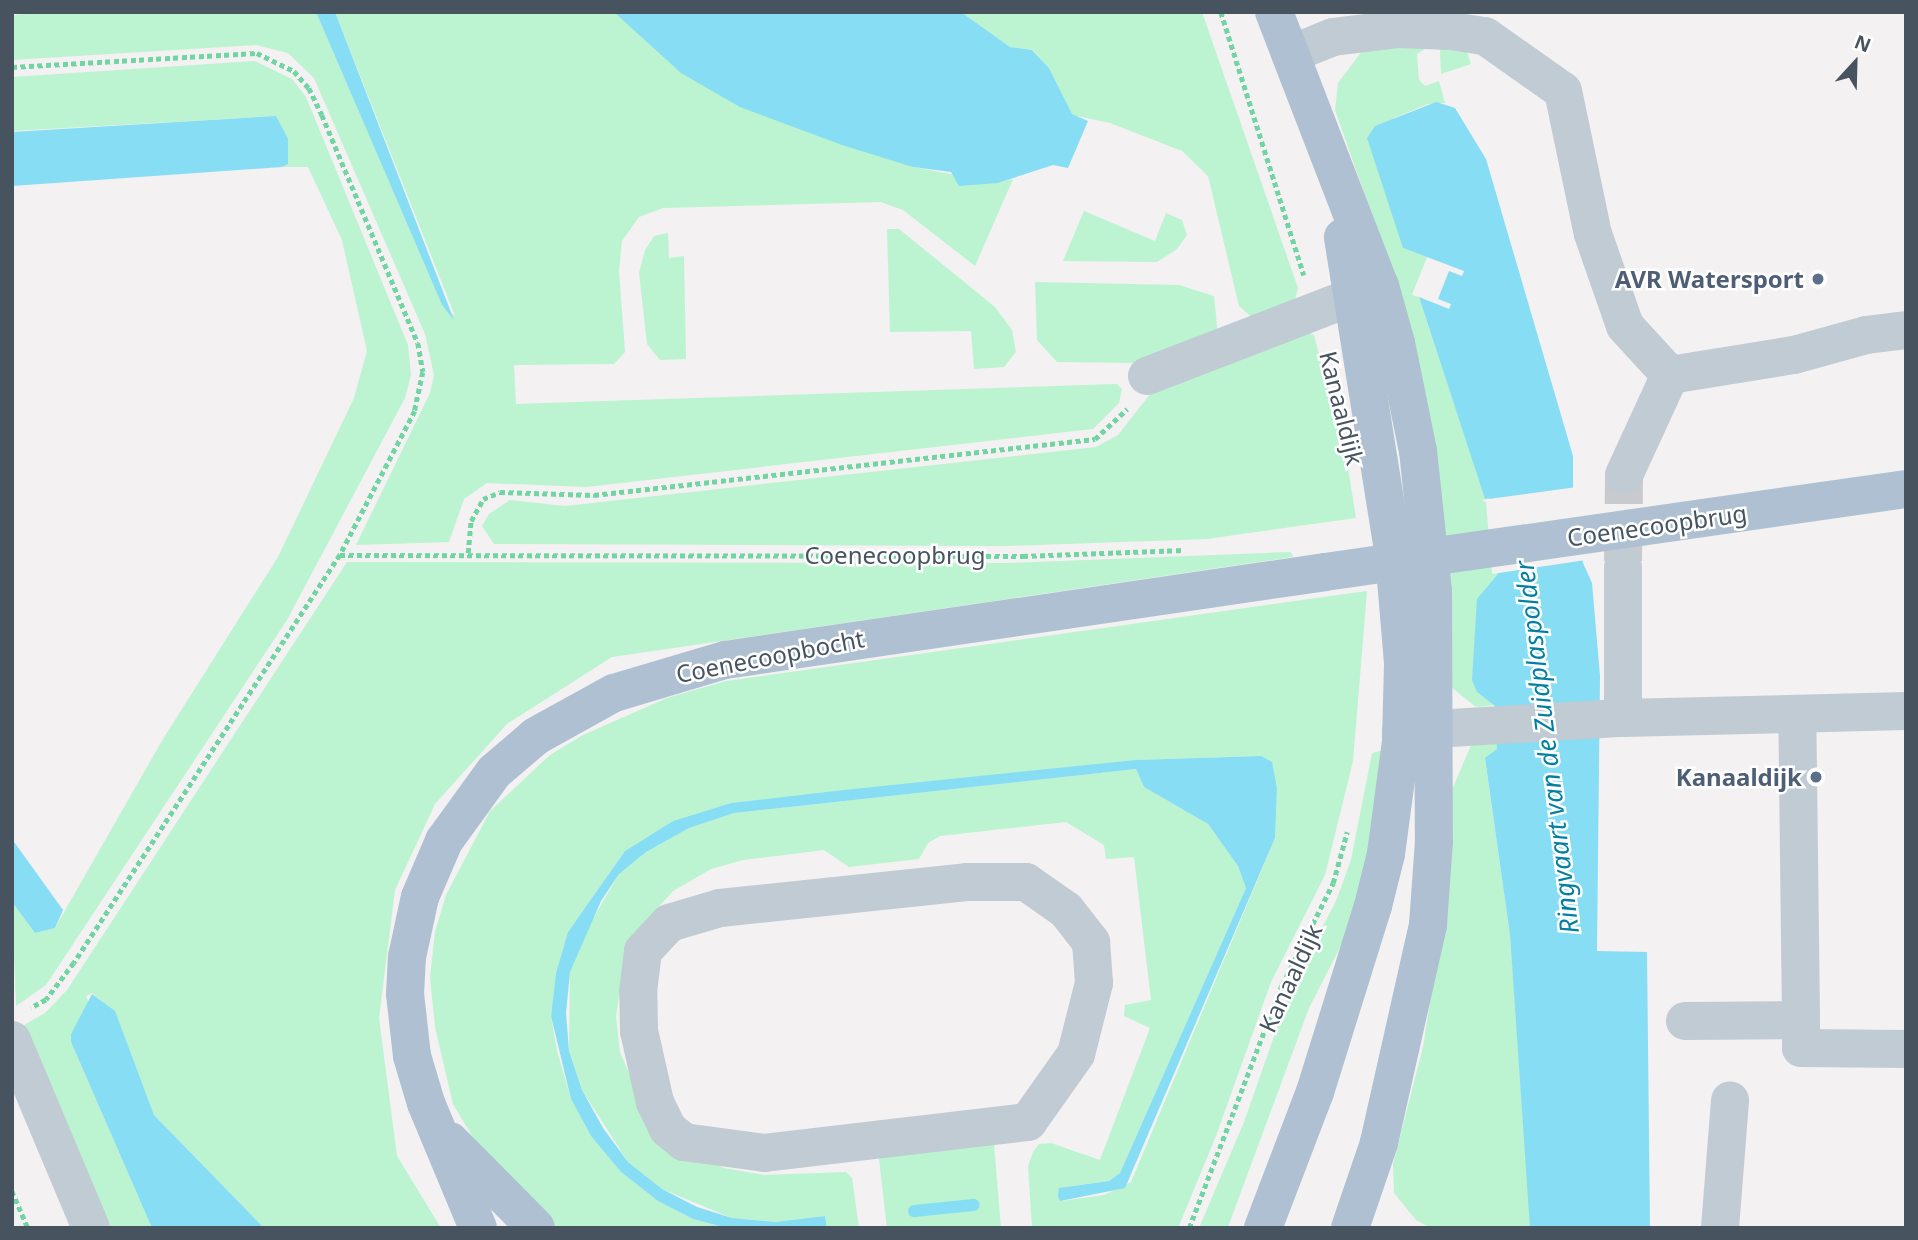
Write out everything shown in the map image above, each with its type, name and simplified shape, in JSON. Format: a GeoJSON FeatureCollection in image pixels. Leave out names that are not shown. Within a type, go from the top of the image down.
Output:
{"type":"FeatureCollection","features":[{"type":"Feature","properties":{"kind":"main road","name":"Kanaaldijk"},"geometry":{"type":"LineString","coordinates":[[1275,12],[1329,162],[1367,291],[1402,651],[1418,730],[1433,854],[1426,937],[1379,1143],[1350,1228]]}},
{"type":"Feature","properties":{"kind":"main road","name":"Coenecoopbrug"},"geometry":{"type":"LineString","coordinates":[[1325,572],[1906,489]]}},
{"type":"Feature","properties":{"kind":"main road","name":"Coenecoopbocht"},"geometry":{"type":"LineString","coordinates":[[478,1228],[436,1127],[412,1056],[406,1011],[407,957],[420,897],[444,841],[467,804],[505,762],[553,725],[614,693],[725,660],[1325,572]]}},
{"type":"Feature","properties":{"kind":"main road","name":"Kanaaldijk"},"geometry":{"type":"LineString","coordinates":[[1262,1228],[1315,1093],[1373,906],[1392,817],[1418,730]]}},
{"type":"Feature","properties":{"kind":"main road","name":"Coenecoopbocht"},"geometry":{"type":"LineString","coordinates":[[436,1127],[536,1228]]}},
{"type":"Feature","properties":{"kind":"street"},"geometry":{"type":"LineString","coordinates":[[1291,54],[1352,34],[1397,29],[1485,36],[1563,92],[1593,234],[1625,326],[1670,375]]}},
{"type":"Feature","properties":{"kind":"street"},"geometry":{"type":"LineString","coordinates":[[1147,376],[1367,291]]}},
{"type":"Feature","properties":{"kind":"street"},"geometry":{"type":"LineString","coordinates":[[1670,375],[1794,355],[1866,335],[1906,330]]}},
{"type":"Feature","properties":{"kind":"street"},"geometry":{"type":"LineString","coordinates":[[1624,475],[1670,375]]}},
{"type":"Feature","properties":{"kind":"street"},"geometry":{"type":"LineString","coordinates":[[1623,567],[1623,718]]}},
{"type":"Feature","properties":{"kind":"street"},"geometry":{"type":"LineString","coordinates":[[1418,730],[1623,718],[1906,711]]}},
{"type":"Feature","properties":{"kind":"street"},"geometry":{"type":"LineString","coordinates":[[1797,714],[1801,1048],[1906,1049]]}},
{"type":"Feature","properties":{"kind":"street"},"geometry":{"type":"LineString","coordinates":[[1026,881],[1066,909],[1091,942],[1094,983],[1076,1054],[1028,1122],[859,1143],[765,1153],[684,1142],[668,1129],[655,1102],[639,1031],[638,992],[643,951],[669,923],[720,908],[967,882],[1026,881]]}},
{"type":"Feature","properties":{"kind":"street"},"geometry":{"type":"LineString","coordinates":[[1685,1021],[1801,1020]]}},
{"type":"Feature","properties":{"kind":"street"},"geometry":{"type":"LineString","coordinates":[[18,1026],[91,1228]]}},
{"type":"Feature","properties":{"kind":"street"},"geometry":{"type":"LineString","coordinates":[[1720,1228],[1730,1100]]}},
{"type":"Feature","properties":{"kind":"path"},"geometry":{"type":"LineString","coordinates":[[1221,12],[1315,310]]}},
{"type":"Feature","properties":{"kind":"path"},"geometry":{"type":"LineString","coordinates":[[12,67],[257,53],[294,71],[309,89],[418,343],[423,372],[415,411],[340,555],[74,963],[46,1000],[18,1026]]}},
{"type":"Feature","properties":{"kind":"path"},"geometry":{"type":"LineString","coordinates":[[468,554],[471,522],[482,499],[500,492],[594,495],[1095,439],[1121,420],[1147,376]]}},
{"type":"Feature","properties":{"kind":"path","name":"Coenecoopbrug"},"geometry":{"type":"LineString","coordinates":[[340,555],[1035,556],[1190,550]]}},
{"type":"Feature","properties":{"kind":"path","name":"Kanaaldijk"},"geometry":{"type":"LineString","coordinates":[[1189,1228],[1282,985],[1333,883],[1348,827]]}},
{"type":"Feature","properties":{"kind":"path"},"geometry":{"type":"LineString","coordinates":[[12,1191],[28,1228]]}},
{"type":"Feature","properties":{"kind":"green space"},"geometry":{"type":"Polygon","coordinates":[[[55,12],[316,12],[442,305],[455,316],[335,12],[614,12],[913,167],[998,183],[1013,179],[975,266],[903,210],[881,202],[663,208],[639,217],[622,241],[619,271],[625,352],[614,364],[514,365],[516,404],[1117,384],[1122,389],[1119,403],[1093,429],[586,487],[487,483],[464,499],[449,542],[356,545],[430,393],[434,375],[425,334],[314,78],[288,53],[256,45],[12,60],[12,15],[55,12]]]}},
{"type":"Feature","properties":{"kind":"green space"},"geometry":{"type":"Polygon","coordinates":[[[961,12],[1202,12],[1298,288],[1295,300],[1254,319],[1239,306],[1208,176],[1182,151],[1110,123],[1072,115],[1049,68],[1033,50],[1010,47],[961,12]]]}},
{"type":"Feature","properties":{"kind":"green space"},"geometry":{"type":"Polygon","coordinates":[[[1464,42],[1471,64],[1441,74],[1440,50],[1428,47],[1417,54],[1419,80],[1425,86],[1439,81],[1445,103],[1428,104],[1394,118],[1403,248],[1427,257],[1412,295],[1419,297],[1485,498],[1489,498],[1498,574],[1477,692],[1495,705],[1476,707],[1446,683],[1380,238],[1335,110],[1338,83],[1362,51],[1464,42]]]}},
{"type":"Feature","properties":{"kind":"green space"},"geometry":{"type":"Polygon","coordinates":[[[255,61],[292,79],[306,97],[408,345],[411,375],[405,398],[287,620],[46,985],[16,1006],[12,902],[35,933],[55,928],[163,739],[278,557],[354,398],[367,351],[342,240],[308,167],[282,167],[288,163],[276,116],[12,131],[12,77],[255,61]]]}},
{"type":"Feature","properties":{"kind":"green space"},"geometry":{"type":"Polygon","coordinates":[[[1084,211],[1155,241],[1166,213],[1182,220],[1187,235],[1177,249],[1157,262],[1063,261],[1084,211]]]}},
{"type":"Feature","properties":{"kind":"green space"},"geometry":{"type":"Polygon","coordinates":[[[887,229],[899,229],[995,307],[1012,330],[1016,352],[1004,367],[974,369],[971,331],[890,332],[887,229]]]}},
{"type":"Feature","properties":{"kind":"green space"},"geometry":{"type":"Polygon","coordinates":[[[668,233],[669,258],[684,256],[686,359],[660,360],[647,344],[639,273],[645,250],[654,236],[668,233]]]}},
{"type":"Feature","properties":{"kind":"green space"},"geometry":{"type":"Polygon","coordinates":[[[1035,282],[1179,285],[1214,296],[1218,336],[1138,363],[1057,362],[1037,340],[1035,282]]]}},
{"type":"Feature","properties":{"kind":"green space"},"geometry":{"type":"Polygon","coordinates":[[[1300,329],[1314,335],[1347,462],[1356,518],[1207,539],[1006,546],[494,544],[482,526],[489,514],[510,500],[565,506],[1096,447],[1118,435],[1154,389],[1300,329]]]}},
{"type":"Feature","properties":{"kind":"green space"},"geometry":{"type":"Polygon","coordinates":[[[1291,552],[1293,557],[612,657],[507,724],[435,804],[395,890],[379,1018],[397,1156],[441,1228],[264,1228],[154,1115],[115,1012],[92,993],[86,996],[89,1003],[71,1034],[71,1042],[152,1228],[111,1228],[24,1025],[45,1013],[67,990],[347,562],[1008,563],[1291,552]]]}},
{"type":"Feature","properties":{"kind":"green space"},"geometry":{"type":"Polygon","coordinates":[[[1367,591],[1353,761],[1325,875],[1271,982],[1216,1136],[1178,1228],[1032,1228],[1028,1166],[1033,1152],[1039,1144],[1051,1143],[1100,1160],[1150,1028],[1124,1016],[1125,1005],[1151,1000],[1134,857],[1106,859],[1104,845],[1066,822],[940,836],[928,843],[919,859],[849,867],[824,850],[743,860],[711,869],[673,891],[642,925],[623,967],[616,1017],[620,1052],[646,1114],[705,1161],[724,1168],[764,1175],[846,1172],[852,1178],[859,1228],[827,1228],[825,1216],[775,1222],[732,1218],[662,1189],[628,1162],[582,1090],[569,1051],[570,972],[584,934],[619,874],[646,852],[689,828],[734,813],[1136,769],[1144,787],[1208,824],[1238,866],[1246,888],[1120,1173],[1109,1181],[1059,1188],[1061,1201],[1104,1195],[1131,1182],[1275,838],[1277,789],[1261,756],[1135,760],[731,803],[673,821],[625,851],[568,932],[556,973],[551,1016],[557,1051],[571,1099],[591,1136],[621,1172],[658,1201],[693,1219],[727,1228],[557,1228],[475,1141],[453,1104],[435,1027],[430,977],[435,932],[446,895],[490,811],[550,755],[583,735],[667,698],[726,681],[1367,591]]]}},
{"type":"Feature","properties":{"kind":"green space"},"geometry":{"type":"Polygon","coordinates":[[[1497,744],[1497,750],[1485,759],[1510,935],[1531,1228],[1431,1228],[1416,1220],[1394,1193],[1393,1164],[1423,1047],[1442,926],[1452,790],[1471,745],[1497,744]]]}},
{"type":"Feature","properties":{"kind":"green space"},"geometry":{"type":"Polygon","coordinates":[[[1388,749],[1379,828],[1349,930],[1309,1008],[1228,1227],[1199,1228],[1244,1122],[1291,988],[1336,901],[1351,860],[1372,753],[1388,749]]]}},
{"type":"Feature","properties":{"kind":"green space"},"geometry":{"type":"Polygon","coordinates":[[[994,1144],[1001,1228],[887,1228],[879,1159],[884,1150],[994,1144]]]}},
{"type":"Feature","properties":{"kind":"water"},"geometry":{"type":"Polygon","coordinates":[[[316,12],[335,12],[454,320],[442,305],[316,12]]]}},
{"type":"Feature","properties":{"kind":"water"},"geometry":{"type":"Polygon","coordinates":[[[614,12],[961,12],[1010,47],[1032,50],[1049,68],[1072,114],[1088,121],[1068,168],[1053,165],[998,183],[959,186],[951,172],[913,167],[842,145],[740,107],[681,73],[614,12]]]}},
{"type":"Feature","properties":{"kind":"water","name":"Ringvaart van de Zuidplaspolder"},"geometry":{"type":"Polygon","coordinates":[[[1436,102],[1455,108],[1486,159],[1573,456],[1573,504],[1583,563],[1592,583],[1600,676],[1597,951],[1647,952],[1650,1228],[1530,1228],[1510,935],[1485,758],[1497,749],[1495,706],[1477,692],[1472,680],[1477,599],[1498,574],[1489,498],[1485,499],[1419,297],[1449,309],[1451,304],[1438,299],[1449,271],[1462,276],[1464,271],[1403,248],[1367,138],[1375,126],[1436,102]]]}},
{"type":"Feature","properties":{"kind":"water"},"geometry":{"type":"Polygon","coordinates":[[[276,116],[288,139],[288,164],[282,167],[12,186],[12,132],[276,116]]]}},
{"type":"Feature","properties":{"kind":"water"},"geometry":{"type":"Polygon","coordinates":[[[1261,756],[1272,762],[1277,789],[1275,838],[1125,1188],[1060,1201],[1058,1196],[1059,1188],[1109,1181],[1120,1173],[1246,888],[1238,866],[1208,824],[1144,787],[1136,769],[734,813],[689,828],[646,852],[619,874],[601,901],[570,972],[566,1013],[569,1051],[582,1090],[603,1128],[628,1162],[662,1189],[697,1207],[732,1218],[775,1222],[825,1216],[827,1228],[727,1228],[693,1219],[658,1201],[621,1172],[591,1136],[571,1099],[551,1016],[556,973],[568,932],[625,851],[673,821],[731,803],[844,790],[1135,760],[1261,756]]]}},
{"type":"Feature","properties":{"kind":"water"},"geometry":{"type":"Polygon","coordinates":[[[12,839],[63,910],[55,928],[35,933],[12,902],[12,839]]]}},
{"type":"Feature","properties":{"kind":"water"},"geometry":{"type":"Polygon","coordinates":[[[92,994],[115,1011],[154,1115],[264,1228],[152,1228],[71,1042],[71,1034],[92,994]]]}},
{"type":"Feature","properties":{"kind":"pier"},"geometry":{"type":"Polygon","coordinates":[[[1577,487],[1586,560],[1492,574],[1486,502],[1481,500],[1577,487]]]}},
{"type":"Feature","properties":{"kind":"waterway"},"geometry":{"type":"LineString","coordinates":[[914,1211],[974,1205]]}},
{"type":"Feature","properties":{"kind":"tunnel"},"geometry":{"type":"LineString","coordinates":[[1623,561],[1624,475]]}},
{"type":"Feature","properties":{"kind":"place","name":"AVR Watersport"},"geometry":{"type":"Point","coordinates":[1818,279]}},
{"type":"Feature","properties":{"kind":"place","name":"Kanaaldijk"},"geometry":{"type":"Point","coordinates":[1816,777]}}]}
